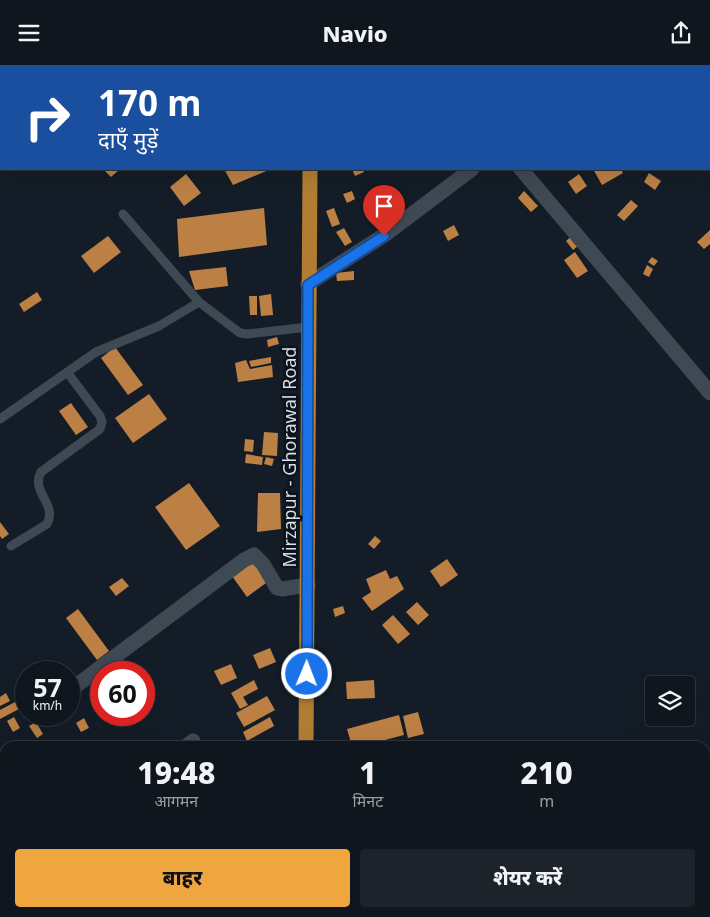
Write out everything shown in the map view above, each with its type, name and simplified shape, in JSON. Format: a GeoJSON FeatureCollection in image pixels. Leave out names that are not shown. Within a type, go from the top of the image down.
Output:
{"type":"FeatureCollection","features":[{"type":"Feature","properties":{"kind":"main road","name":"Mirzapur - Ghorawal Road"},"geometry":{"type":"LineString","coordinates":[[306,741],[310,170]]}},
{"type":"Feature","properties":{"kind":"street"},"geometry":{"type":"LineString","coordinates":[[308,285],[384,236],[471,170]]}},
{"type":"Feature","properties":{"kind":"street"},"geometry":{"type":"LineString","coordinates":[[522,170],[710,393]]}},
{"type":"Feature","properties":{"kind":"street"},"geometry":{"type":"LineString","coordinates":[[80,683],[244,560],[254,555],[263,564],[277,588],[308,585]]}},
{"type":"Feature","properties":{"kind":"lane"},"geometry":{"type":"LineString","coordinates":[[123,214],[199,302],[240,333],[247,334],[308,327]]}},
{"type":"Feature","properties":{"kind":"lane"},"geometry":{"type":"LineString","coordinates":[[0,419],[96,352],[158,326],[199,302]]}},
{"type":"Feature","properties":{"kind":"lane"},"geometry":{"type":"LineString","coordinates":[[11,546],[47,523],[50,518],[50,512],[37,484],[41,472],[100,429],[102,422],[100,416],[68,372]]}},
{"type":"Feature","properties":{"kind":"building"},"geometry":{"type":"Polygon","coordinates":[[[104,170],[119,170],[111,177],[104,170]]]}},
{"type":"Feature","properties":{"kind":"building"},"geometry":{"type":"Polygon","coordinates":[[[225,170],[269,170],[233,185],[225,170]]]}},
{"type":"Feature","properties":{"kind":"building"},"geometry":{"type":"Polygon","coordinates":[[[352,170],[363,170],[364,172],[355,176],[352,170]]]}},
{"type":"Feature","properties":{"kind":"building"},"geometry":{"type":"Polygon","coordinates":[[[594,170],[622,170],[623,173],[602,185],[594,170]]]}},
{"type":"Feature","properties":{"kind":"building"},"geometry":{"type":"Polygon","coordinates":[[[649,173],[661,181],[655,190],[644,182],[649,173]]]}},
{"type":"Feature","properties":{"kind":"building"},"geometry":{"type":"Polygon","coordinates":[[[186,174],[201,193],[184,206],[170,187],[186,174]]]}},
{"type":"Feature","properties":{"kind":"building"},"geometry":{"type":"Polygon","coordinates":[[[579,174],[587,186],[576,194],[568,182],[579,174]]]}},
{"type":"Feature","properties":{"kind":"building"},"geometry":{"type":"Polygon","coordinates":[[[352,191],[355,199],[347,203],[343,194],[352,191]]]}},
{"type":"Feature","properties":{"kind":"building"},"geometry":{"type":"Polygon","coordinates":[[[524,191],[538,206],[531,212],[518,198],[524,191]]]}},
{"type":"Feature","properties":{"kind":"building"},"geometry":{"type":"Polygon","coordinates":[[[631,200],[638,206],[624,221],[617,215],[631,200]]]}},
{"type":"Feature","properties":{"kind":"building"},"geometry":{"type":"Polygon","coordinates":[[[264,208],[267,245],[179,257],[177,219],[264,208]]]}},
{"type":"Feature","properties":{"kind":"building"},"geometry":{"type":"Polygon","coordinates":[[[334,208],[340,224],[332,227],[326,211],[334,208]]]}},
{"type":"Feature","properties":{"kind":"building"},"geometry":{"type":"Polygon","coordinates":[[[454,225],[459,235],[448,241],[443,231],[454,225]]]}},
{"type":"Feature","properties":{"kind":"building"},"geometry":{"type":"Polygon","coordinates":[[[344,228],[352,242],[345,246],[336,232],[344,228]]]}},
{"type":"Feature","properties":{"kind":"building"},"geometry":{"type":"Polygon","coordinates":[[[710,230],[710,244],[704,249],[697,242],[710,230]]]}},
{"type":"Feature","properties":{"kind":"building"},"geometry":{"type":"Polygon","coordinates":[[[573,235],[580,244],[573,250],[566,241],[573,235]]]}},
{"type":"Feature","properties":{"kind":"building"},"geometry":{"type":"Polygon","coordinates":[[[108,236],[121,252],[94,273],[81,256],[108,236]]]}},
{"type":"Feature","properties":{"kind":"building"},"geometry":{"type":"Polygon","coordinates":[[[575,252],[588,271],[577,278],[564,260],[575,252]]]}},
{"type":"Feature","properties":{"kind":"building"},"geometry":{"type":"Polygon","coordinates":[[[652,257],[658,261],[654,266],[648,262],[652,257]]]}},
{"type":"Feature","properties":{"kind":"building"},"geometry":{"type":"Polygon","coordinates":[[[647,265],[653,269],[649,277],[643,274],[647,265]]]}},
{"type":"Feature","properties":{"kind":"building"},"geometry":{"type":"Polygon","coordinates":[[[226,267],[228,286],[195,290],[189,271],[226,267]]]}},
{"type":"Feature","properties":{"kind":"building"},"geometry":{"type":"Polygon","coordinates":[[[354,271],[354,280],[337,281],[336,273],[354,271]]]}},
{"type":"Feature","properties":{"kind":"building"},"geometry":{"type":"Polygon","coordinates":[[[37,292],[42,300],[24,312],[19,304],[37,292]]]}},
{"type":"Feature","properties":{"kind":"building"},"geometry":{"type":"Polygon","coordinates":[[[271,294],[273,315],[261,316],[259,296],[271,294]]]}},
{"type":"Feature","properties":{"kind":"building"},"geometry":{"type":"Polygon","coordinates":[[[249,296],[257,296],[257,315],[250,315],[249,296]]]}},
{"type":"Feature","properties":{"kind":"building"},"geometry":{"type":"Polygon","coordinates":[[[277,337],[279,344],[268,347],[267,340],[277,337]]]}},
{"type":"Feature","properties":{"kind":"building"},"geometry":{"type":"Polygon","coordinates":[[[115,347],[143,385],[128,395],[101,358],[115,347]]]}},
{"type":"Feature","properties":{"kind":"building"},"geometry":{"type":"Polygon","coordinates":[[[271,357],[271,363],[251,367],[249,361],[271,357]]]}},
{"type":"Feature","properties":{"kind":"building"},"geometry":{"type":"Polygon","coordinates":[[[246,360],[250,369],[272,365],[273,377],[238,382],[235,363],[246,360]]]}},
{"type":"Feature","properties":{"kind":"building"},"geometry":{"type":"Polygon","coordinates":[[[149,394],[167,419],[133,443],[115,418],[149,394]]]}},
{"type":"Feature","properties":{"kind":"building"},"geometry":{"type":"Polygon","coordinates":[[[71,403],[88,427],[76,435],[59,411],[71,403]]]}},
{"type":"Feature","properties":{"kind":"building"},"geometry":{"type":"Polygon","coordinates":[[[264,432],[278,433],[277,456],[262,455],[264,432]]]}},
{"type":"Feature","properties":{"kind":"building"},"geometry":{"type":"Polygon","coordinates":[[[245,439],[254,440],[253,452],[244,451],[245,439]]]}},
{"type":"Feature","properties":{"kind":"building"},"geometry":{"type":"Polygon","coordinates":[[[246,454],[263,457],[262,465],[245,463],[246,454]]]}},
{"type":"Feature","properties":{"kind":"building"},"geometry":{"type":"Polygon","coordinates":[[[266,457],[274,459],[272,466],[264,464],[266,457]]]}},
{"type":"Feature","properties":{"kind":"building"},"geometry":{"type":"Polygon","coordinates":[[[189,483],[220,526],[186,550],[155,507],[189,483]]]}},
{"type":"Feature","properties":{"kind":"building"},"geometry":{"type":"Polygon","coordinates":[[[258,493],[280,493],[281,529],[257,532],[258,493]]]}},
{"type":"Feature","properties":{"kind":"building"},"geometry":{"type":"Polygon","coordinates":[[[0,522],[9,534],[2,539],[0,536],[0,522]]]}},
{"type":"Feature","properties":{"kind":"building"},"geometry":{"type":"Polygon","coordinates":[[[375,536],[381,541],[374,549],[368,544],[375,536]]]}},
{"type":"Feature","properties":{"kind":"building"},"geometry":{"type":"Polygon","coordinates":[[[255,559],[270,580],[247,597],[232,576],[255,559]]]}},
{"type":"Feature","properties":{"kind":"building"},"geometry":{"type":"Polygon","coordinates":[[[447,559],[458,575],[441,587],[430,571],[447,559]]]}},
{"type":"Feature","properties":{"kind":"building"},"geometry":{"type":"Polygon","coordinates":[[[386,570],[390,579],[397,576],[404,589],[372,611],[362,598],[371,592],[366,579],[386,570]]]}},
{"type":"Feature","properties":{"kind":"building"},"geometry":{"type":"Polygon","coordinates":[[[122,578],[129,586],[116,596],[109,587],[122,578]]]}},
{"type":"Feature","properties":{"kind":"building"},"geometry":{"type":"Polygon","coordinates":[[[417,602],[429,615],[418,625],[406,612],[417,602]]]}},
{"type":"Feature","properties":{"kind":"building"},"geometry":{"type":"Polygon","coordinates":[[[343,606],[345,613],[335,617],[333,609],[343,606]]]}},
{"type":"Feature","properties":{"kind":"building"},"geometry":{"type":"Polygon","coordinates":[[[78,609],[109,651],[97,660],[66,618],[78,609]]]}},
{"type":"Feature","properties":{"kind":"building"},"geometry":{"type":"Polygon","coordinates":[[[393,615],[410,634],[398,644],[382,625],[393,615]]]}},
{"type":"Feature","properties":{"kind":"building"},"geometry":{"type":"Polygon","coordinates":[[[270,648],[276,662],[259,669],[253,655],[270,648]]]}},
{"type":"Feature","properties":{"kind":"building"},"geometry":{"type":"Polygon","coordinates":[[[231,664],[237,678],[221,685],[214,671],[231,664]]]}},
{"type":"Feature","properties":{"kind":"building"},"geometry":{"type":"Polygon","coordinates":[[[254,680],[258,689],[243,697],[248,705],[240,709],[231,693],[254,680]]]}},
{"type":"Feature","properties":{"kind":"building"},"geometry":{"type":"Polygon","coordinates":[[[374,680],[375,698],[347,699],[346,682],[374,680]]]}},
{"type":"Feature","properties":{"kind":"building"},"geometry":{"type":"Polygon","coordinates":[[[6,693],[10,701],[0,706],[0,697],[6,693]]]}},
{"type":"Feature","properties":{"kind":"building"},"geometry":{"type":"Polygon","coordinates":[[[267,696],[275,710],[244,727],[236,713],[267,696]]]}},
{"type":"Feature","properties":{"kind":"building"},"geometry":{"type":"Polygon","coordinates":[[[15,702],[15,711],[0,719],[0,710],[15,702]]]}},
{"type":"Feature","properties":{"kind":"building"},"geometry":{"type":"Polygon","coordinates":[[[418,712],[424,734],[408,738],[403,716],[418,712]]]}},
{"type":"Feature","properties":{"kind":"building"},"geometry":{"type":"Polygon","coordinates":[[[399,715],[404,735],[381,741],[351,741],[347,729],[399,715]]]}},
{"type":"Feature","properties":{"kind":"building"},"geometry":{"type":"Polygon","coordinates":[[[14,717],[15,726],[20,728],[13,732],[7,721],[14,717]]]}},
{"type":"Feature","properties":{"kind":"building"},"geometry":{"type":"Polygon","coordinates":[[[270,717],[274,726],[247,741],[243,732],[270,717]]]}},
{"type":"Feature","properties":{"kind":"building"},"geometry":{"type":"Polygon","coordinates":[[[84,718],[89,728],[81,732],[78,726],[80,726],[80,720],[84,718]]]}},
{"type":"Feature","properties":{"kind":"building"},"geometry":{"type":"Polygon","coordinates":[[[29,726],[38,726],[43,734],[37,738],[29,726]]]}},
{"type":"Feature","properties":{"kind":"route"},"geometry":{"type":"LineString","coordinates":[[307,674],[308,285],[384,236]]}}]}
